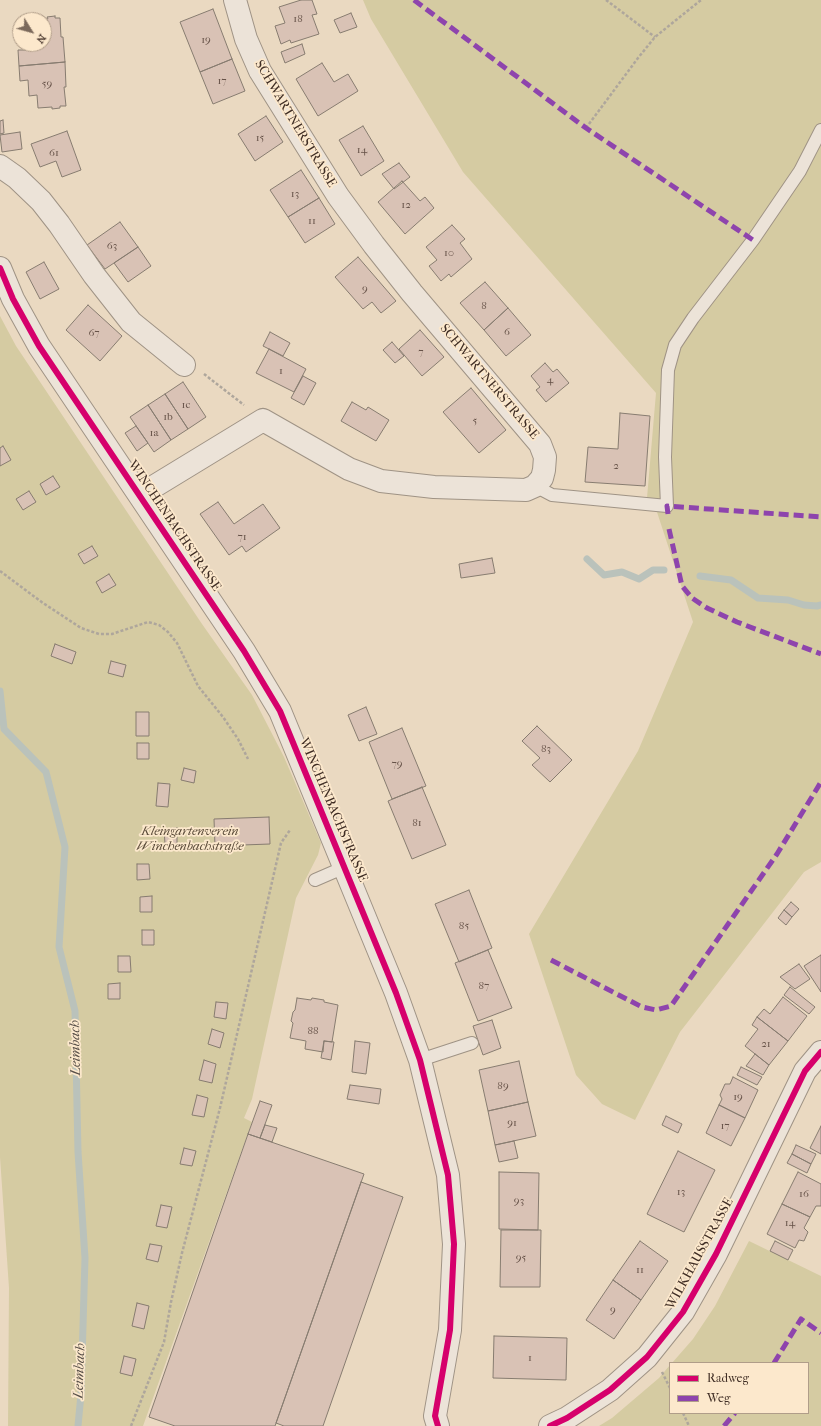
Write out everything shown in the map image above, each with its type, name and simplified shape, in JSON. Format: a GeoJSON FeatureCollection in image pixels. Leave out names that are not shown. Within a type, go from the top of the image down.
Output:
{"type":"FeatureCollection","features":[{"type":"Feature","properties":{"kind":"street","name":"SCHWARTNERSTRASSE"},"geometry":{"type":"LineString","coordinates":[[235,0],[246,39],[260,71],[338,196],[398,275],[540,444],[545,457],[544,470],[542,478],[535,486]]}},
{"type":"Feature","properties":{"kind":"street"},"geometry":{"type":"LineString","coordinates":[[0,166],[17,178],[40,201],[59,224],[98,280],[131,322],[184,365]]}},
{"type":"Feature","properties":{"kind":"street","name":"WINCHENBACHSTRASSE"},"geometry":{"type":"LineString","coordinates":[[0,268],[13,299],[39,346],[244,651],[280,711],[396,993],[420,1060],[448,1175],[454,1244],[450,1330],[435,1416],[438,1426]]}},
{"type":"Feature","properties":{"kind":"street"},"geometry":{"type":"LineString","coordinates":[[140,495],[264,420],[349,469],[381,480],[434,487],[475,489],[526,490],[535,486]]}},
{"type":"Feature","properties":{"kind":"street","name":"WILKHAUSSTRASSE"},"geometry":{"type":"LineString","coordinates":[[550,1426],[567,1418],[610,1390],[647,1357],[683,1312],[716,1254],[805,1071],[821,1052]]}},
{"type":"Feature","properties":{"kind":"lane"},"geometry":{"type":"LineString","coordinates":[[535,486],[552,495],[667,506],[666,457],[668,370],[675,345],[693,318],[753,240],[800,171],[821,130]]}},
{"type":"Feature","properties":{"kind":"lane"},"geometry":{"type":"LineString","coordinates":[[316,880],[345,867]]}},
{"type":"Feature","properties":{"kind":"lane"},"geometry":{"type":"LineString","coordinates":[[420,1060],[472,1043]]}},
{"type":"Feature","properties":{"kind":"path"},"geometry":{"type":"LineString","coordinates":[[606,0],[655,38]]}},
{"type":"Feature","properties":{"kind":"path"},"geometry":{"type":"LineString","coordinates":[[586,128],[638,58],[655,38],[701,0]]}},
{"type":"Feature","properties":{"kind":"path"},"geometry":{"type":"LineString","coordinates":[[184,365],[199,370],[264,420]]}},
{"type":"Feature","properties":{"kind":"path"},"geometry":{"type":"LineString","coordinates":[[0,571],[43,604],[81,628],[99,634],[112,634],[148,622],[159,625],[163,628],[177,643],[198,686],[223,717],[238,739],[248,759]]}},
{"type":"Feature","properties":{"kind":"path"},"geometry":{"type":"LineString","coordinates":[[132,1426],[164,1342],[182,1253],[220,1108],[281,843],[290,830]]}},
{"type":"Feature","properties":{"kind":"path"},"geometry":{"type":"LineString","coordinates":[[683,1414],[689,1426]]}},
{"type":"Feature","properties":{"kind":"green space"},"geometry":{"type":"Polygon","coordinates":[[[363,0],[821,0],[821,862],[804,872],[680,1032],[635,1120],[602,1104],[576,1075],[529,934],[638,751],[693,622],[656,509],[647,498],[656,393],[463,172],[371,19],[363,0]]]}},
{"type":"Feature","properties":{"kind":"green space","name":"Kleingartenverein Winchenbachstraße"},"geometry":{"type":"Polygon","coordinates":[[[0,316],[16,346],[202,624],[252,695],[284,757],[321,843],[318,855],[296,898],[252,1099],[244,1118],[252,1122],[143,1426],[8,1426],[9,1288],[0,1157],[0,316]]]}},
{"type":"Feature","properties":{"kind":"green space"},"geometry":{"type":"Polygon","coordinates":[[[749,1241],[821,1276],[821,1426],[599,1426],[612,1418],[659,1378],[669,1366],[669,1414],[809,1414],[809,1362],[673,1362],[693,1339],[715,1306],[749,1241]]]}},
{"type":"Feature","properties":{"kind":"building"},"geometry":{"type":"Polygon","coordinates":[[[301,0],[312,0],[317,14],[312,15],[319,34],[291,43],[290,40],[281,44],[275,26],[285,23],[279,7],[301,0]]]}},
{"type":"Feature","properties":{"kind":"building"},"geometry":{"type":"Polygon","coordinates":[[[213,9],[232,59],[200,72],[180,22],[213,9]]]}},
{"type":"Feature","properties":{"kind":"building"},"geometry":{"type":"Polygon","coordinates":[[[351,13],[357,27],[340,33],[334,20],[351,13]]]}},
{"type":"Feature","properties":{"kind":"building"},"geometry":{"type":"Polygon","coordinates":[[[52,16],[60,18],[65,62],[19,66],[18,52],[52,52],[52,16]]]}},
{"type":"Feature","properties":{"kind":"building"},"geometry":{"type":"Polygon","coordinates":[[[302,44],[305,54],[285,63],[281,52],[302,44]]]}},
{"type":"Feature","properties":{"kind":"building"},"geometry":{"type":"Polygon","coordinates":[[[232,59],[245,91],[213,104],[200,72],[232,59]]]}},
{"type":"Feature","properties":{"kind":"building"},"geometry":{"type":"Polygon","coordinates":[[[65,62],[66,87],[64,87],[66,106],[60,106],[60,108],[52,109],[52,107],[38,108],[37,95],[29,96],[28,80],[20,81],[19,66],[65,62]]]}},
{"type":"Feature","properties":{"kind":"building"},"geometry":{"type":"Polygon","coordinates":[[[322,63],[334,82],[348,74],[358,91],[318,116],[296,79],[322,63]]]}},
{"type":"Feature","properties":{"kind":"building"},"geometry":{"type":"Polygon","coordinates":[[[266,116],[283,142],[255,161],[238,134],[266,116]]]}},
{"type":"Feature","properties":{"kind":"building"},"geometry":{"type":"Polygon","coordinates":[[[3,120],[4,133],[0,134],[0,121],[3,120]]]}},
{"type":"Feature","properties":{"kind":"building"},"geometry":{"type":"Polygon","coordinates":[[[363,126],[384,161],[361,176],[339,140],[363,126]]]}},
{"type":"Feature","properties":{"kind":"building"},"geometry":{"type":"Polygon","coordinates":[[[67,131],[81,170],[62,177],[56,161],[40,167],[31,144],[67,131]]]}},
{"type":"Feature","properties":{"kind":"building"},"geometry":{"type":"Polygon","coordinates":[[[20,132],[22,149],[2,152],[0,135],[20,132]]]}},
{"type":"Feature","properties":{"kind":"building"},"geometry":{"type":"Polygon","coordinates":[[[399,163],[410,177],[394,189],[382,174],[399,163]]]}},
{"type":"Feature","properties":{"kind":"building"},"geometry":{"type":"Polygon","coordinates":[[[301,170],[319,198],[288,217],[270,190],[301,170]]]}},
{"type":"Feature","properties":{"kind":"building"},"geometry":{"type":"Polygon","coordinates":[[[402,181],[420,201],[425,197],[434,208],[405,234],[378,202],[402,181]]]}},
{"type":"Feature","properties":{"kind":"building"},"geometry":{"type":"Polygon","coordinates":[[[319,198],[335,224],[305,243],[288,217],[319,198]]]}},
{"type":"Feature","properties":{"kind":"building"},"geometry":{"type":"Polygon","coordinates":[[[120,222],[138,247],[105,269],[87,245],[120,222]]]}},
{"type":"Feature","properties":{"kind":"building"},"geometry":{"type":"Polygon","coordinates":[[[452,225],[465,239],[460,243],[472,259],[451,277],[449,274],[441,281],[429,266],[437,260],[426,247],[452,225]]]}},
{"type":"Feature","properties":{"kind":"building"},"geometry":{"type":"Polygon","coordinates":[[[138,247],[151,266],[128,282],[114,263],[138,247]]]}},
{"type":"Feature","properties":{"kind":"building"},"geometry":{"type":"Polygon","coordinates":[[[358,257],[396,301],[381,313],[372,302],[363,309],[335,277],[358,257]]]}},
{"type":"Feature","properties":{"kind":"building"},"geometry":{"type":"Polygon","coordinates":[[[44,262],[59,289],[40,299],[26,272],[44,262]]]}},
{"type":"Feature","properties":{"kind":"building"},"geometry":{"type":"Polygon","coordinates":[[[485,282],[508,308],[484,330],[460,303],[485,282]]]}},
{"type":"Feature","properties":{"kind":"building"},"geometry":{"type":"Polygon","coordinates":[[[88,305],[122,336],[100,361],[66,330],[88,305]]]}},
{"type":"Feature","properties":{"kind":"building"},"geometry":{"type":"Polygon","coordinates":[[[508,308],[531,335],[506,356],[484,330],[508,308]]]}},
{"type":"Feature","properties":{"kind":"building"},"geometry":{"type":"Polygon","coordinates":[[[420,330],[444,357],[422,376],[399,349],[420,330]]]}},
{"type":"Feature","properties":{"kind":"building"},"geometry":{"type":"Polygon","coordinates":[[[270,332],[290,343],[283,356],[263,346],[270,332]]]}},
{"type":"Feature","properties":{"kind":"building"},"geometry":{"type":"Polygon","coordinates":[[[392,342],[404,356],[395,363],[383,350],[392,342]]]}},
{"type":"Feature","properties":{"kind":"building"},"geometry":{"type":"Polygon","coordinates":[[[269,349],[306,369],[294,392],[256,373],[269,349]]]}},
{"type":"Feature","properties":{"kind":"building"},"geometry":{"type":"Polygon","coordinates":[[[545,363],[553,372],[557,369],[569,383],[546,402],[536,390],[540,387],[531,376],[545,363]]]}},
{"type":"Feature","properties":{"kind":"building"},"geometry":{"type":"Polygon","coordinates":[[[303,376],[316,383],[304,405],[291,398],[303,376]]]}},
{"type":"Feature","properties":{"kind":"building"},"geometry":{"type":"Polygon","coordinates":[[[183,382],[206,417],[188,429],[165,394],[183,382]]]}},
{"type":"Feature","properties":{"kind":"building"},"geometry":{"type":"Polygon","coordinates":[[[471,388],[506,430],[479,453],[443,412],[471,388]]]}},
{"type":"Feature","properties":{"kind":"building"},"geometry":{"type":"Polygon","coordinates":[[[165,394],[188,429],[171,440],[148,405],[165,394]]]}},
{"type":"Feature","properties":{"kind":"building"},"geometry":{"type":"Polygon","coordinates":[[[352,402],[366,410],[368,407],[389,420],[376,441],[341,421],[352,402]]]}},
{"type":"Feature","properties":{"kind":"building"},"geometry":{"type":"Polygon","coordinates":[[[148,405],[171,440],[154,452],[130,417],[148,405]]]}},
{"type":"Feature","properties":{"kind":"building"},"geometry":{"type":"Polygon","coordinates":[[[620,413],[650,416],[645,486],[585,482],[588,447],[618,449],[620,413]]]}},
{"type":"Feature","properties":{"kind":"building"},"geometry":{"type":"Polygon","coordinates":[[[136,426],[148,443],[137,451],[125,433],[136,426]]]}},
{"type":"Feature","properties":{"kind":"building"},"geometry":{"type":"Polygon","coordinates":[[[3,446],[11,460],[0,466],[0,448],[3,446]]]}},
{"type":"Feature","properties":{"kind":"building"},"geometry":{"type":"Polygon","coordinates":[[[53,476],[60,487],[46,495],[40,484],[53,476]]]}},
{"type":"Feature","properties":{"kind":"building"},"geometry":{"type":"Polygon","coordinates":[[[29,491],[36,502],[23,510],[16,499],[29,491]]]}},
{"type":"Feature","properties":{"kind":"building"},"geometry":{"type":"Polygon","coordinates":[[[218,502],[234,524],[263,504],[280,528],[246,552],[242,546],[229,555],[200,514],[218,502]]]}},
{"type":"Feature","properties":{"kind":"building"},"geometry":{"type":"Polygon","coordinates":[[[92,546],[98,556],[84,564],[78,554],[92,546]]]}},
{"type":"Feature","properties":{"kind":"building"},"geometry":{"type":"Polygon","coordinates":[[[492,558],[495,573],[461,578],[459,564],[492,558]]]}},
{"type":"Feature","properties":{"kind":"building"},"geometry":{"type":"Polygon","coordinates":[[[109,574],[116,585],[102,593],[96,582],[109,574]]]}},
{"type":"Feature","properties":{"kind":"building"},"geometry":{"type":"Polygon","coordinates":[[[55,644],[76,652],[72,664],[51,656],[55,644]]]}},
{"type":"Feature","properties":{"kind":"building"},"geometry":{"type":"Polygon","coordinates":[[[111,661],[126,665],[123,677],[108,673],[111,661]]]}},
{"type":"Feature","properties":{"kind":"building"},"geometry":{"type":"Polygon","coordinates":[[[366,707],[377,734],[359,741],[348,715],[366,707]]]}},
{"type":"Feature","properties":{"kind":"building"},"geometry":{"type":"Polygon","coordinates":[[[136,712],[149,712],[149,736],[136,736],[136,712]]]}},
{"type":"Feature","properties":{"kind":"building"},"geometry":{"type":"Polygon","coordinates":[[[537,726],[572,760],[550,782],[532,765],[540,758],[522,741],[537,726]]]}},
{"type":"Feature","properties":{"kind":"building"},"geometry":{"type":"Polygon","coordinates":[[[402,728],[426,786],[392,799],[369,742],[402,728]]]}},
{"type":"Feature","properties":{"kind":"building"},"geometry":{"type":"Polygon","coordinates":[[[137,743],[149,743],[149,759],[137,759],[137,743]]]}},
{"type":"Feature","properties":{"kind":"building"},"geometry":{"type":"Polygon","coordinates":[[[184,768],[196,771],[194,783],[181,780],[184,768]]]}},
{"type":"Feature","properties":{"kind":"building"},"geometry":{"type":"Polygon","coordinates":[[[158,783],[170,784],[168,807],[156,806],[158,783]]]}},
{"type":"Feature","properties":{"kind":"building"},"geometry":{"type":"Polygon","coordinates":[[[422,787],[446,845],[412,859],[388,801],[422,787]]]}},
{"type":"Feature","properties":{"kind":"building"},"geometry":{"type":"Polygon","coordinates":[[[269,817],[270,844],[215,846],[214,819],[269,817]]]}},
{"type":"Feature","properties":{"kind":"building"},"geometry":{"type":"Polygon","coordinates":[[[177,828],[177,844],[165,844],[164,829],[177,828]]]}},
{"type":"Feature","properties":{"kind":"building"},"geometry":{"type":"Polygon","coordinates":[[[137,864],[149,864],[150,879],[137,880],[137,864]]]}},
{"type":"Feature","properties":{"kind":"building"},"geometry":{"type":"Polygon","coordinates":[[[469,890],[492,948],[459,962],[435,904],[469,890]]]}},
{"type":"Feature","properties":{"kind":"building"},"geometry":{"type":"Polygon","coordinates":[[[152,896],[152,912],[140,912],[140,897],[152,896]]]}},
{"type":"Feature","properties":{"kind":"building"},"geometry":{"type":"Polygon","coordinates":[[[791,902],[799,909],[792,917],[784,910],[791,902]]]}},
{"type":"Feature","properties":{"kind":"building"},"geometry":{"type":"Polygon","coordinates":[[[784,910],[792,917],[786,925],[778,918],[784,910]]]}},
{"type":"Feature","properties":{"kind":"building"},"geometry":{"type":"Polygon","coordinates":[[[142,930],[154,930],[154,945],[142,945],[142,930]]]}},
{"type":"Feature","properties":{"kind":"building"},"geometry":{"type":"Polygon","coordinates":[[[488,950],[512,1008],[478,1021],[455,963],[488,950]]]}},
{"type":"Feature","properties":{"kind":"building"},"geometry":{"type":"Polygon","coordinates":[[[821,955],[821,992],[804,966],[821,955]]]}},
{"type":"Feature","properties":{"kind":"building"},"geometry":{"type":"Polygon","coordinates":[[[118,956],[130,956],[131,972],[118,972],[118,956]]]}},
{"type":"Feature","properties":{"kind":"building"},"geometry":{"type":"Polygon","coordinates":[[[799,964],[810,979],[795,989],[780,977],[799,964]]]}},
{"type":"Feature","properties":{"kind":"building"},"geometry":{"type":"Polygon","coordinates":[[[120,983],[120,999],[108,999],[108,984],[120,983]]]}},
{"type":"Feature","properties":{"kind":"building"},"geometry":{"type":"Polygon","coordinates":[[[790,987],[815,1007],[809,1014],[784,995],[790,987]]]}},
{"type":"Feature","properties":{"kind":"building"},"geometry":{"type":"Polygon","coordinates":[[[783,997],[807,1016],[788,1041],[757,1017],[764,1009],[770,1014],[783,997]]]}},
{"type":"Feature","properties":{"kind":"building"},"geometry":{"type":"Polygon","coordinates":[[[297,998],[324,1000],[324,1002],[338,1005],[332,1042],[324,1041],[323,1052],[305,1049],[306,1041],[290,1038],[293,1023],[291,1021],[297,998]]]}},
{"type":"Feature","properties":{"kind":"building"},"geometry":{"type":"Polygon","coordinates":[[[216,1002],[228,1003],[226,1019],[214,1017],[216,1002]]]}},
{"type":"Feature","properties":{"kind":"building"},"geometry":{"type":"Polygon","coordinates":[[[757,1017],[788,1041],[769,1065],[745,1046],[758,1029],[752,1025],[757,1017]]]}},
{"type":"Feature","properties":{"kind":"building"},"geometry":{"type":"Polygon","coordinates":[[[492,1020],[501,1048],[483,1055],[473,1026],[492,1020]]]}},
{"type":"Feature","properties":{"kind":"building"},"geometry":{"type":"Polygon","coordinates":[[[212,1029],[224,1033],[220,1048],[208,1044],[212,1029]]]}},
{"type":"Feature","properties":{"kind":"building"},"geometry":{"type":"Polygon","coordinates":[[[324,1041],[334,1042],[331,1060],[321,1058],[324,1041]]]}},
{"type":"Feature","properties":{"kind":"building"},"geometry":{"type":"Polygon","coordinates":[[[355,1041],[370,1043],[366,1074],[352,1072],[355,1041]]]}},
{"type":"Feature","properties":{"kind":"building"},"geometry":{"type":"Polygon","coordinates":[[[755,1054],[769,1065],[763,1075],[746,1066],[755,1054]]]}},
{"type":"Feature","properties":{"kind":"building"},"geometry":{"type":"Polygon","coordinates":[[[204,1060],[216,1064],[212,1083],[199,1080],[204,1060]]]}},
{"type":"Feature","properties":{"kind":"building"},"geometry":{"type":"Polygon","coordinates":[[[519,1061],[528,1102],[488,1111],[479,1070],[519,1061]]]}},
{"type":"Feature","properties":{"kind":"building"},"geometry":{"type":"Polygon","coordinates":[[[741,1067],[762,1077],[757,1085],[737,1075],[741,1067]]]}},
{"type":"Feature","properties":{"kind":"building"},"geometry":{"type":"Polygon","coordinates":[[[733,1077],[758,1090],[745,1118],[719,1105],[722,1099],[720,1095],[725,1084],[730,1084],[733,1077]]]}},
{"type":"Feature","properties":{"kind":"building"},"geometry":{"type":"Polygon","coordinates":[[[350,1085],[381,1089],[379,1104],[347,1099],[350,1085]]]}},
{"type":"Feature","properties":{"kind":"building"},"geometry":{"type":"Polygon","coordinates":[[[197,1095],[208,1098],[204,1117],[192,1115],[197,1095]]]}},
{"type":"Feature","properties":{"kind":"building"},"geometry":{"type":"Polygon","coordinates":[[[260,1101],[272,1105],[260,1138],[248,1134],[260,1101]]]}},
{"type":"Feature","properties":{"kind":"building"},"geometry":{"type":"Polygon","coordinates":[[[528,1102],[536,1136],[495,1145],[488,1111],[528,1102]]]}},
{"type":"Feature","properties":{"kind":"building"},"geometry":{"type":"Polygon","coordinates":[[[719,1105],[745,1118],[731,1146],[706,1133],[719,1105]]]}},
{"type":"Feature","properties":{"kind":"building"},"geometry":{"type":"Polygon","coordinates":[[[666,1116],[682,1124],[678,1133],[662,1125],[666,1116]]]}},
{"type":"Feature","properties":{"kind":"building"},"geometry":{"type":"Polygon","coordinates":[[[265,1125],[277,1128],[272,1142],[260,1138],[265,1125]]]}},
{"type":"Feature","properties":{"kind":"building"},"geometry":{"type":"Polygon","coordinates":[[[821,1126],[821,1154],[810,1148],[821,1126]]]}},
{"type":"Feature","properties":{"kind":"building"},"geometry":{"type":"Polygon","coordinates":[[[248,1134],[364,1174],[275,1426],[175,1426],[149,1417],[248,1134]]]}},
{"type":"Feature","properties":{"kind":"building"},"geometry":{"type":"Polygon","coordinates":[[[514,1141],[518,1158],[499,1162],[495,1145],[514,1141]]]}},
{"type":"Feature","properties":{"kind":"building"},"geometry":{"type":"Polygon","coordinates":[[[796,1145],[816,1154],[811,1164],[792,1154],[796,1145]]]}},
{"type":"Feature","properties":{"kind":"building"},"geometry":{"type":"Polygon","coordinates":[[[184,1148],[196,1151],[192,1166],[180,1164],[184,1148]]]}},
{"type":"Feature","properties":{"kind":"building"},"geometry":{"type":"Polygon","coordinates":[[[678,1151],[715,1170],[684,1232],[647,1214],[678,1151]]]}},
{"type":"Feature","properties":{"kind":"building"},"geometry":{"type":"Polygon","coordinates":[[[792,1154],[811,1164],[807,1173],[787,1163],[792,1154]]]}},
{"type":"Feature","properties":{"kind":"building"},"geometry":{"type":"Polygon","coordinates":[[[499,1172],[539,1173],[538,1230],[499,1229],[499,1172]]]}},
{"type":"Feature","properties":{"kind":"building"},"geometry":{"type":"Polygon","coordinates":[[[798,1172],[821,1184],[821,1206],[816,1206],[810,1217],[782,1204],[798,1172]]]}},
{"type":"Feature","properties":{"kind":"building"},"geometry":{"type":"Polygon","coordinates":[[[361,1182],[403,1197],[323,1426],[284,1426],[276,1423],[361,1182]]]}},
{"type":"Feature","properties":{"kind":"building"},"geometry":{"type":"Polygon","coordinates":[[[782,1204],[810,1217],[804,1228],[808,1232],[804,1241],[799,1240],[795,1248],[767,1234],[782,1204]]]}},
{"type":"Feature","properties":{"kind":"building"},"geometry":{"type":"Polygon","coordinates":[[[161,1205],[172,1207],[167,1228],[156,1226],[161,1205]]]}},
{"type":"Feature","properties":{"kind":"building"},"geometry":{"type":"Polygon","coordinates":[[[501,1230],[541,1230],[540,1287],[500,1287],[501,1230]]]}},
{"type":"Feature","properties":{"kind":"building"},"geometry":{"type":"Polygon","coordinates":[[[640,1241],[668,1261],[641,1300],[613,1280],[640,1241]]]}},
{"type":"Feature","properties":{"kind":"building"},"geometry":{"type":"Polygon","coordinates":[[[775,1241],[793,1250],[788,1260],[770,1251],[775,1241]]]}},
{"type":"Feature","properties":{"kind":"building"},"geometry":{"type":"Polygon","coordinates":[[[150,1244],[162,1246],[158,1262],[146,1259],[150,1244]]]}},
{"type":"Feature","properties":{"kind":"building"},"geometry":{"type":"Polygon","coordinates":[[[613,1280],[641,1300],[614,1339],[586,1320],[613,1280]]]}},
{"type":"Feature","properties":{"kind":"building"},"geometry":{"type":"Polygon","coordinates":[[[137,1303],[149,1306],[144,1329],[132,1326],[137,1303]]]}},
{"type":"Feature","properties":{"kind":"building"},"geometry":{"type":"Polygon","coordinates":[[[494,1336],[567,1338],[566,1380],[493,1378],[494,1336]]]}},
{"type":"Feature","properties":{"kind":"building"},"geometry":{"type":"Polygon","coordinates":[[[124,1356],[136,1359],[132,1376],[120,1373],[124,1356]]]}},
{"type":"Feature","properties":{"kind":"waterway"},"geometry":{"type":"LineString","coordinates":[[587,559],[604,575],[622,572],[639,579],[653,570],[664,570]]}},
{"type":"Feature","properties":{"kind":"waterway"},"geometry":{"type":"LineString","coordinates":[[700,576],[731,580],[758,598],[788,600],[804,605],[821,605]]}},
{"type":"Feature","properties":{"kind":"waterway","name":"Leimbach"},"geometry":{"type":"LineString","coordinates":[[0,691],[4,729],[46,772],[65,847],[59,947],[75,1011],[78,1152],[85,1258],[81,1394],[78,1426]]}},
{"type":"Feature","properties":{"kind":"marked path"},"geometry":{"type":"LineString","coordinates":[[414,0],[586,128],[753,240]]}},
{"type":"Feature","properties":{"kind":"marked path"},"geometry":{"type":"LineString","coordinates":[[668,514],[667,506],[821,517]]}},
{"type":"Feature","properties":{"kind":"marked path"},"geometry":{"type":"LineString","coordinates":[[669,529],[682,586],[692,598],[707,608],[737,622],[821,654]]}},
{"type":"Feature","properties":{"kind":"marked path"},"geometry":{"type":"LineString","coordinates":[[551,960],[642,1007],[656,1010],[671,1006],[777,854],[821,782]]}},
{"type":"Feature","properties":{"kind":"marked path"},"geometry":{"type":"LineString","coordinates":[[775,1362],[801,1319],[821,1333]]}},
{"type":"Feature","properties":{"kind":"marked path"},"geometry":{"type":"LineString","coordinates":[[724,1426],[734,1414]]}},
{"type":"Feature","properties":{"kind":"cycle path"},"geometry":{"type":"LineString","coordinates":[[0,268],[13,299],[39,346],[244,651],[280,711],[396,993],[420,1060],[448,1175],[454,1244],[450,1330],[435,1416],[438,1426]]}},
{"type":"Feature","properties":{"kind":"cycle path"},"geometry":{"type":"LineString","coordinates":[[550,1426],[567,1418],[610,1390],[647,1357],[683,1312],[716,1254],[805,1071],[821,1052]]}}]}
